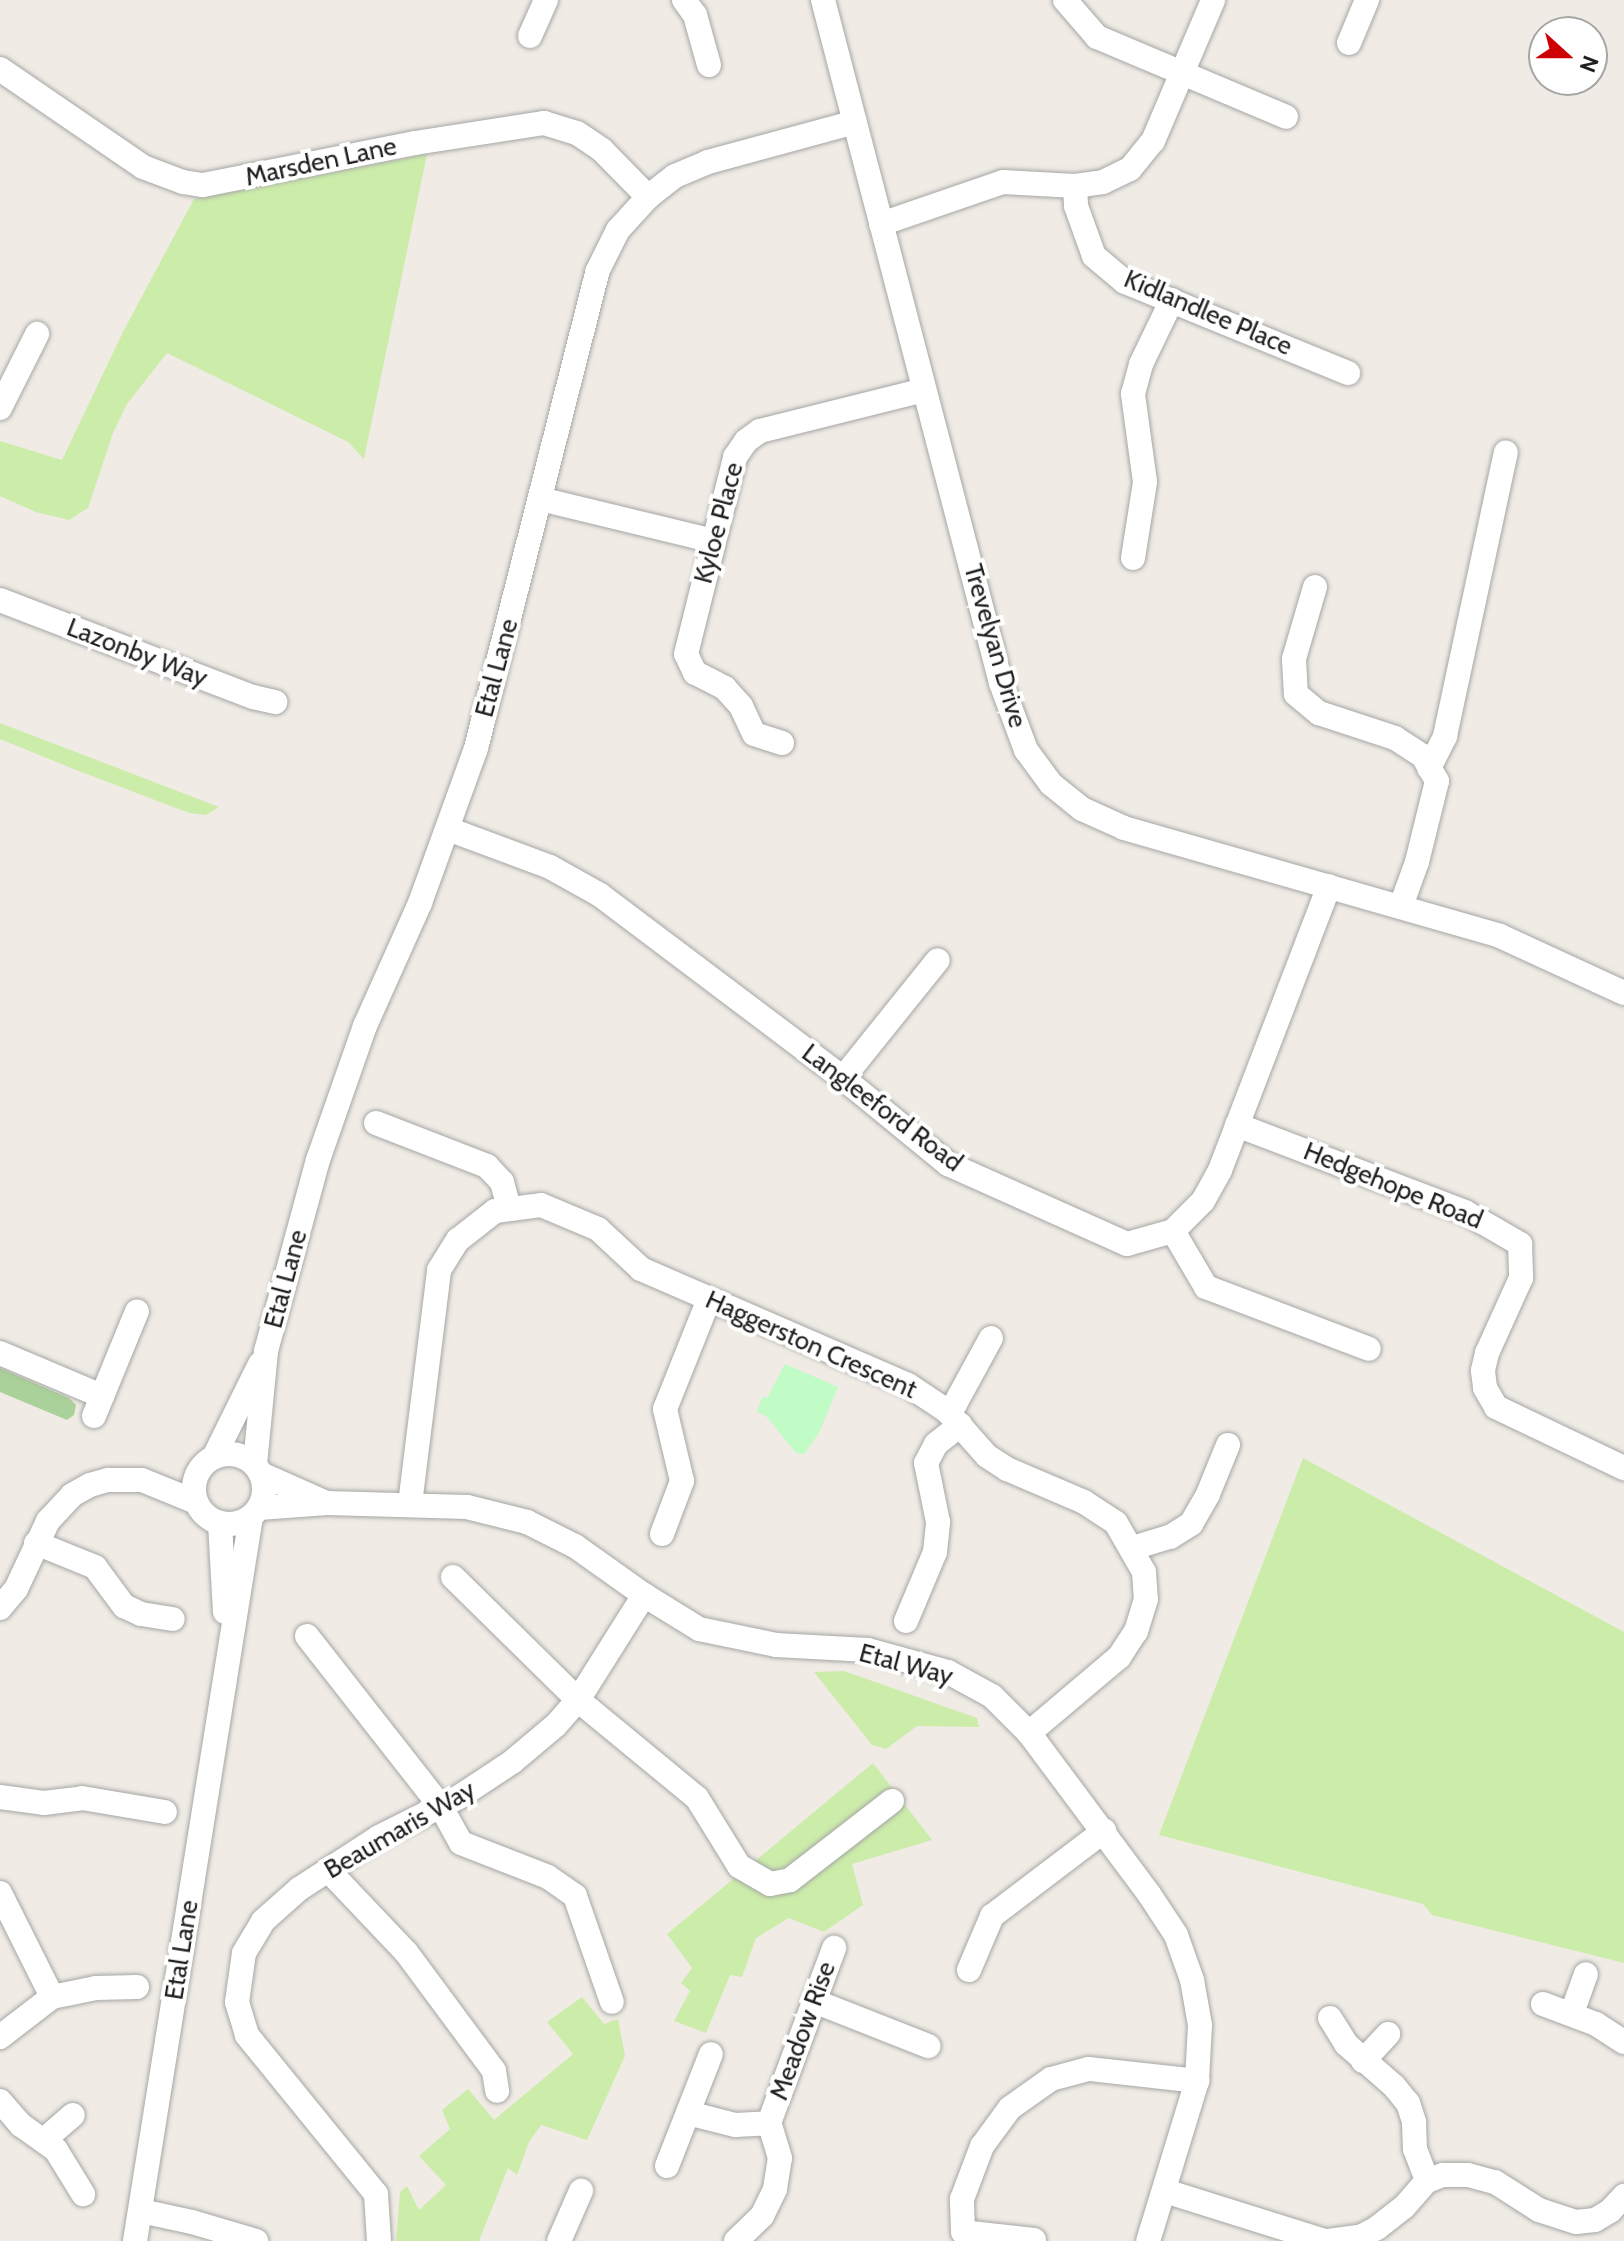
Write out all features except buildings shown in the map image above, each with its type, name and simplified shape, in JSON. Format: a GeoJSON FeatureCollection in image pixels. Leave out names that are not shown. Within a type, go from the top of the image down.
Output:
{"type":"FeatureCollection","features":[{"type":"Feature","properties":{"kind":"street"},"geometry":{"type":"LineString","coordinates":[[530,36],[546,0]]}},
{"type":"Feature","properties":{"kind":"street"},"geometry":{"type":"LineString","coordinates":[[684,0],[695,15],[709,65]]}},
{"type":"Feature","properties":{"kind":"street","name":"Trevelyan Drive"},"geometry":{"type":"LineString","coordinates":[[823,0],[1001,683],[1026,750],[1051,784],[1082,809],[1124,828],[1500,936],[1624,993]]}},
{"type":"Feature","properties":{"kind":"street"},"geometry":{"type":"LineString","coordinates":[[1065,0],[1097,37],[1286,117]]}},
{"type":"Feature","properties":{"kind":"street"},"geometry":{"type":"LineString","coordinates":[[881,224],[1003,182],[1075,186],[1103,182],[1130,169],[1153,141],[1213,0]]}},
{"type":"Feature","properties":{"kind":"street"},"geometry":{"type":"LineString","coordinates":[[1349,43],[1367,0]]}},
{"type":"Feature","properties":{"kind":"street","name":"Marsden Lane"},"geometry":{"type":"LineString","coordinates":[[0,69],[143,167],[183,182],[203,185],[415,143],[544,123],[577,133],[602,150],[648,197]]}},
{"type":"Feature","properties":{"kind":"street","name":"Etal Lane"},"geometry":{"type":"LineString","coordinates":[[206,1464],[266,1351],[339,1097],[448,829],[492,691],[597,272],[618,230],[648,197],[675,176],[708,162],[855,122]]}},
{"type":"Feature","properties":{"kind":"street","name":"Kidlandlee Place"},"geometry":{"type":"LineString","coordinates":[[1075,186],[1076,206],[1094,256],[1125,282],[1348,373]]}},
{"type":"Feature","properties":{"kind":"street"},"geometry":{"type":"LineString","coordinates":[[1133,558],[1145,482],[1133,394],[1141,364],[1172,300]]}},
{"type":"Feature","properties":{"kind":"street"},"geometry":{"type":"LineString","coordinates":[[0,408],[7,374],[37,334]]}},
{"type":"Feature","properties":{"kind":"street","name":"Kyloe Place"},"geometry":{"type":"LineString","coordinates":[[782,743],[754,734],[741,706],[725,688],[695,673],[686,654],[735,457],[760,431],[924,390]]}},
{"type":"Feature","properties":{"kind":"street"},"geometry":{"type":"LineString","coordinates":[[1429,768],[1445,736],[1506,452]]}},
{"type":"Feature","properties":{"kind":"street"},"geometry":{"type":"LineString","coordinates":[[540,499],[713,541]]}},
{"type":"Feature","properties":{"kind":"street"},"geometry":{"type":"LineString","coordinates":[[1315,587],[1294,659],[1296,694],[1319,713],[1395,738],[1423,756],[1437,781],[1417,862],[1401,906]]}},
{"type":"Feature","properties":{"kind":"street","name":"Lazonby Way"},"geometry":{"type":"LineString","coordinates":[[0,600],[253,697],[275,702]]}},
{"type":"Feature","properties":{"kind":"street","name":"Langleeford Road"},"geometry":{"type":"LineString","coordinates":[[448,829],[550,867],[600,895],[843,1078],[948,1164],[1127,1244],[1173,1231],[1203,1201],[1237,1125],[1329,886]]}},
{"type":"Feature","properties":{"kind":"street"},"geometry":{"type":"LineString","coordinates":[[843,1078],[938,960]]}},
{"type":"Feature","properties":{"kind":"street"},"geometry":{"type":"LineString","coordinates":[[376,1123],[487,1166],[502,1182],[509,1209]]}},
{"type":"Feature","properties":{"kind":"street","name":"Hedgehope Road"},"geometry":{"type":"LineString","coordinates":[[1237,1125],[1465,1212],[1520,1244],[1521,1278],[1487,1353],[1483,1371],[1485,1388],[1496,1407],[1624,1468]]}},
{"type":"Feature","properties":{"kind":"street","name":"Haggerston Crescent"},"geometry":{"type":"LineString","coordinates":[[410,1504],[439,1270],[458,1240],[495,1211],[541,1205],[598,1229],[641,1269],[874,1369],[953,1418],[987,1456],[1007,1469],[1084,1502],[1116,1523],[1144,1572],[1146,1599],[1136,1631],[1119,1657],[1029,1733]]}},
{"type":"Feature","properties":{"kind":"street"},"geometry":{"type":"LineString","coordinates":[[1173,1231],[1206,1287],[1369,1349]]}},
{"type":"Feature","properties":{"kind":"street"},"geometry":{"type":"LineString","coordinates":[[662,1534],[682,1481],[665,1409],[709,1299]]}},
{"type":"Feature","properties":{"kind":"street"},"geometry":{"type":"LineString","coordinates":[[0,1353],[98,1406],[137,1311]]}},
{"type":"Feature","properties":{"kind":"street"},"geometry":{"type":"LineString","coordinates":[[906,1621],[935,1552],[938,1522],[926,1463],[953,1418],[955,1404],[991,1338]]}},
{"type":"Feature","properties":{"kind":"street","name":"Etal Lane"},"geometry":{"type":"LineString","coordinates":[[258,1469],[266,1351]]}},
{"type":"Feature","properties":{"kind":"street"},"geometry":{"type":"LineString","coordinates":[[1133,1548],[1170,1537],[1191,1524],[1208,1494],[1228,1445]]}},
{"type":"Feature","properties":{"kind":"street"},"geometry":{"type":"LineString","coordinates":[[0,1608],[16,1589],[36,1543],[59,1507],[81,1490],[108,1480],[142,1480],[236,1454],[258,1469],[265,1491],[255,1513],[236,1524],[220,1523],[206,1515],[196,1502],[142,1480]]}},
{"type":"Feature","properties":{"kind":"street"},"geometry":{"type":"LineString","coordinates":[[196,1502],[194,1486],[206,1464]]}},
{"type":"Feature","properties":{"kind":"street","name":"Etal Way"},"geometry":{"type":"LineString","coordinates":[[258,1469],[327,1503]]}},
{"type":"Feature","properties":{"kind":"street","name":"Etal Way"},"geometry":{"type":"LineString","coordinates":[[255,1513],[327,1503],[467,1507],[527,1522],[575,1546],[699,1629],[776,1645],[868,1650],[948,1672],[992,1696],[1029,1733],[1104,1831],[1176,1935],[1192,1980],[1200,2025],[1197,2081],[1148,2241]]}},
{"type":"Feature","properties":{"kind":"street","name":"Etal Lane"},"geometry":{"type":"LineString","coordinates":[[135,2241],[227,1659],[255,1513]]}},
{"type":"Feature","properties":{"kind":"street","name":"Etal Lane"},"geometry":{"type":"LineString","coordinates":[[220,1523],[227,1659]]}},
{"type":"Feature","properties":{"kind":"street"},"geometry":{"type":"LineString","coordinates":[[36,1543],[95,1567],[124,1606],[141,1614],[173,1619]]}},
{"type":"Feature","properties":{"kind":"street"},"geometry":{"type":"LineString","coordinates":[[453,1577],[578,1700],[697,1798],[739,1866],[770,1884],[790,1880],[892,1801]]}},
{"type":"Feature","properties":{"kind":"street","name":"Beaumaris Way"},"geometry":{"type":"LineString","coordinates":[[379,2241],[376,2194],[247,2035],[237,2002],[244,1953],[263,1921],[299,1889],[379,1837],[441,1807],[512,1762],[556,1725],[578,1700],[644,1595]]}},
{"type":"Feature","properties":{"kind":"street"},"geometry":{"type":"LineString","coordinates":[[307,1636],[441,1807],[461,1843],[548,1877],[575,1896],[612,2002]]}},
{"type":"Feature","properties":{"kind":"street"},"geometry":{"type":"LineString","coordinates":[[0,1797],[44,1803],[82,1798],[165,1812]]}},
{"type":"Feature","properties":{"kind":"street"},"geometry":{"type":"LineString","coordinates":[[969,1970],[992,1916],[1104,1831]]}},
{"type":"Feature","properties":{"kind":"street"},"geometry":{"type":"LineString","coordinates":[[329,1871],[406,1952],[494,2071],[497,2091]]}},
{"type":"Feature","properties":{"kind":"street"},"geometry":{"type":"LineString","coordinates":[[0,1893],[52,1997]]}},
{"type":"Feature","properties":{"kind":"street","name":"Meadow Rise"},"geometry":{"type":"LineString","coordinates":[[736,2241],[762,2216],[775,2189],[780,2158],[769,2123],[834,1948]]}},
{"type":"Feature","properties":{"kind":"street"},"geometry":{"type":"LineString","coordinates":[[1572,2013],[1586,1974]]}},
{"type":"Feature","properties":{"kind":"street"},"geometry":{"type":"LineString","coordinates":[[0,2037],[52,1997],[96,1988],[137,1987]]}},
{"type":"Feature","properties":{"kind":"street"},"geometry":{"type":"LineString","coordinates":[[814,2001],[928,2046]]}},
{"type":"Feature","properties":{"kind":"street"},"geometry":{"type":"LineString","coordinates":[[1543,2004],[1572,2013],[1624,2042]]}},
{"type":"Feature","properties":{"kind":"street"},"geometry":{"type":"LineString","coordinates":[[1330,2018],[1363,2061],[1394,2086],[1408,2103],[1414,2122],[1415,2149],[1427,2181]]}},
{"type":"Feature","properties":{"kind":"street"},"geometry":{"type":"LineString","coordinates":[[1363,2061],[1388,2034]]}},
{"type":"Feature","properties":{"kind":"street"},"geometry":{"type":"LineString","coordinates":[[667,2166],[711,2054]]}},
{"type":"Feature","properties":{"kind":"street"},"geometry":{"type":"LineString","coordinates":[[1034,2240],[953,2236],[962,2199],[982,2146],[1010,2108],[1051,2079],[1089,2069],[1197,2081]]}},
{"type":"Feature","properties":{"kind":"street"},"geometry":{"type":"LineString","coordinates":[[0,2101],[21,2125],[44,2140],[61,2157],[83,2194]]}},
{"type":"Feature","properties":{"kind":"street"},"geometry":{"type":"LineString","coordinates":[[688,2113],[735,2125],[769,2123]]}},
{"type":"Feature","properties":{"kind":"street"},"geometry":{"type":"LineString","coordinates":[[44,2140],[73,2115]]}},
{"type":"Feature","properties":{"kind":"street"},"geometry":{"type":"LineString","coordinates":[[1165,2191],[1327,2241],[1362,2236],[1377,2228],[1404,2207],[1427,2181],[1443,2175],[1468,2175],[1495,2182],[1539,2210],[1598,2231],[1624,2196]]}},
{"type":"Feature","properties":{"kind":"street"},"geometry":{"type":"LineString","coordinates":[[568,2238],[581,2191]]}},
{"type":"Feature","properties":{"kind":"street"},"geometry":{"type":"LineString","coordinates":[[141,2211],[256,2241]]}},
{"type":"Feature","properties":{"kind":"green space"},"geometry":{"type":"Polygon","coordinates":[[[427,154],[364,459],[348,442],[167,353],[127,404],[113,433],[88,508],[69,520],[36,512],[0,496],[0,441],[62,460],[123,332],[194,199],[427,154]]]}},
{"type":"Feature","properties":{"kind":"green space"},"geometry":{"type":"Polygon","coordinates":[[[0,723],[219,807],[206,815],[189,813],[76,770],[0,739],[0,723]]]}},
{"type":"Feature","properties":{"kind":"green space"},"geometry":{"type":"Polygon","coordinates":[[[785,1364],[838,1387],[819,1433],[804,1454],[796,1453],[766,1416],[757,1412],[762,1397],[767,1398],[785,1364]]]}},
{"type":"Feature","properties":{"kind":"green space"},"geometry":{"type":"Polygon","coordinates":[[[0,1368],[69,1398],[76,1405],[74,1415],[67,1420],[0,1392],[0,1368]]]}},
{"type":"Feature","properties":{"kind":"green space"},"geometry":{"type":"Polygon","coordinates":[[[1303,1458],[1624,1632],[1624,1963],[1432,1915],[1423,1904],[1159,1835],[1303,1458]]]}},
{"type":"Feature","properties":{"kind":"green space"},"geometry":{"type":"Polygon","coordinates":[[[844,1671],[977,1718],[979,1727],[917,1726],[886,1749],[872,1745],[814,1672],[844,1671]]]}},
{"type":"Feature","properties":{"kind":"green space"},"geometry":{"type":"Polygon","coordinates":[[[873,1763],[932,1840],[852,1864],[863,1905],[824,1932],[789,1918],[756,1938],[742,1977],[730,1975],[706,2033],[674,2021],[690,1991],[681,1983],[692,1968],[667,1934],[873,1763]]]}},
{"type":"Feature","properties":{"kind":"green space"},"geometry":{"type":"Polygon","coordinates":[[[582,1997],[604,2024],[618,2019],[625,2056],[587,2140],[541,2125],[529,2142],[517,2175],[508,2168],[479,2241],[396,2241],[400,2192],[407,2186],[419,2210],[446,2185],[419,2156],[450,2129],[442,2110],[468,2089],[494,2120],[573,2054],[547,2022],[582,1997]]]}}]}
